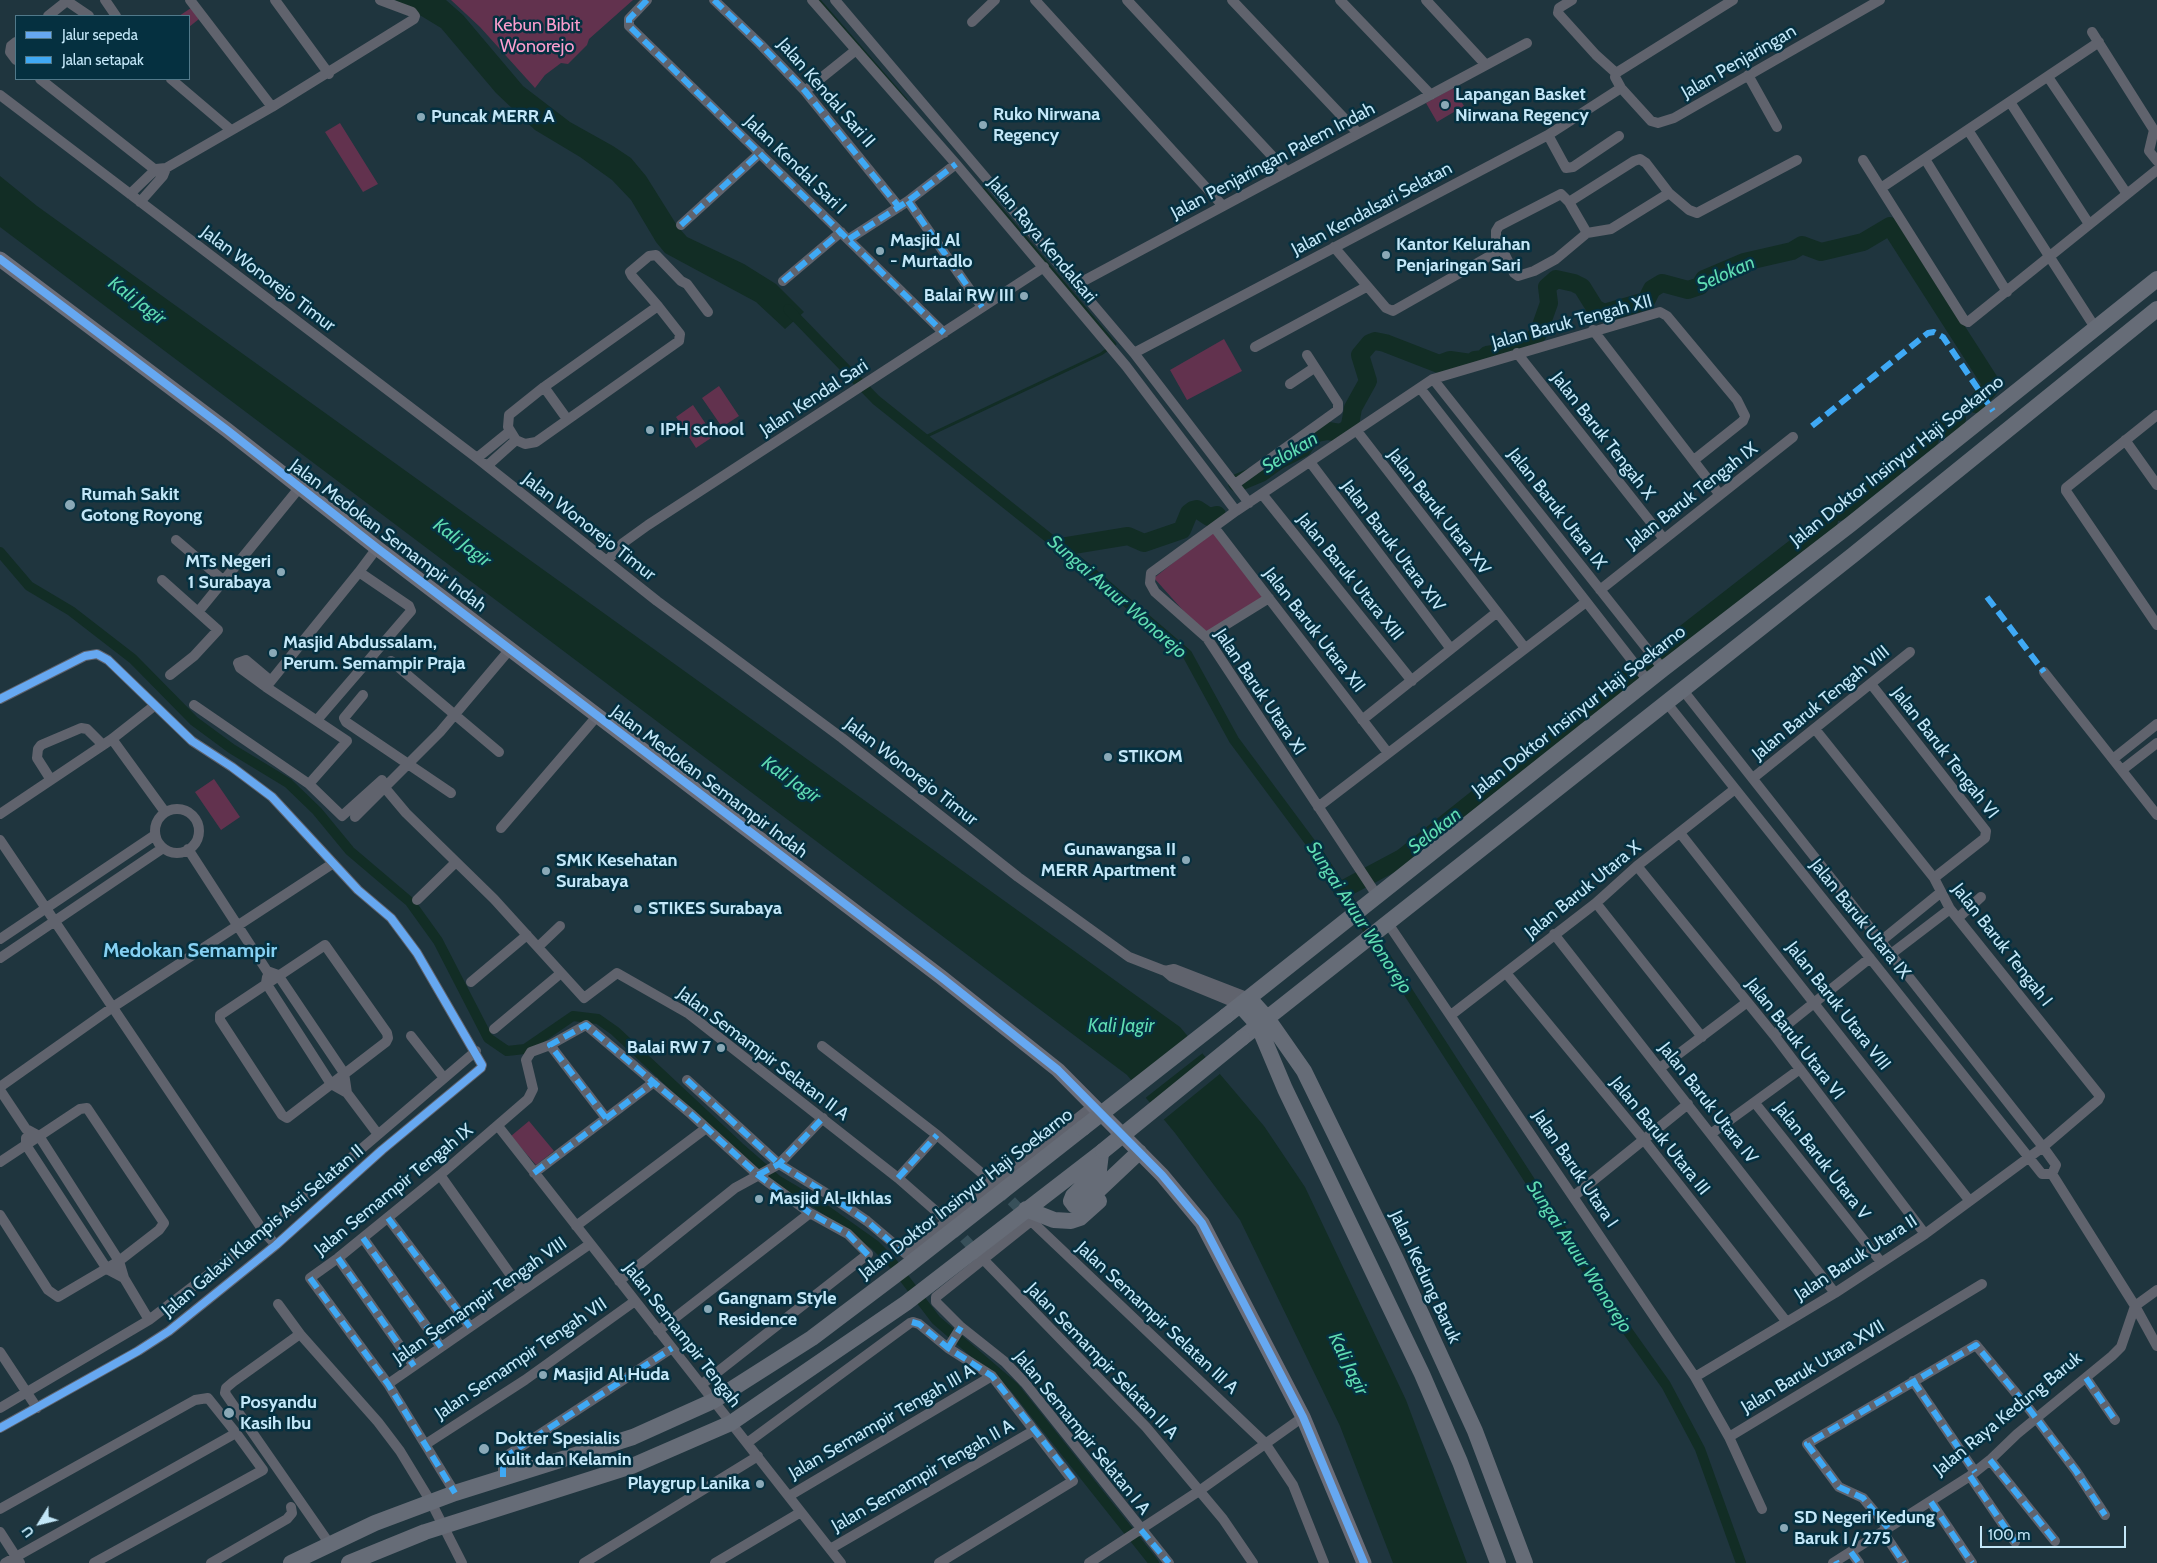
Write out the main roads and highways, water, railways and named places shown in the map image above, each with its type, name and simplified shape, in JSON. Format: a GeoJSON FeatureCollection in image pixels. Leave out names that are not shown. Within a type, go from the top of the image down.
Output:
{"type":"FeatureCollection","features":[{"type":"Feature","properties":{"kind":"main road","name":"Jalan Doktor Insinyur Haji Soekarno"},"geometry":{"type":"LineString","coordinates":[[291,1563],[329,1543],[375,1523],[455,1493],[634,1437],[713,1401],[812,1338],[889,1280],[905,1260],[1083,1128],[1346,922],[1373,897],[1642,673],[1989,414],[2157,279]]}},
{"type":"Feature","properties":{"kind":"main road"},"geometry":{"type":"LineString","coordinates":[[349,1563],[443,1525],[632,1466],[731,1423],[906,1303],[1028,1215],[1102,1152],[1384,924],[1853,555],[2157,309]]}},
{"type":"Feature","properties":{"kind":"main road"},"geometry":{"type":"LineString","coordinates":[[2014,394],[2016,404],[2028,412]]}},
{"type":"Feature","properties":{"kind":"main road"},"geometry":{"type":"LineString","coordinates":[[1989,414],[1994,414],[2002,420],[2003,429],[2001,434]]}},
{"type":"Feature","properties":{"kind":"main road"},"geometry":{"type":"LineString","coordinates":[[1244,1002],[1263,1022],[1284,1089],[1422,1374],[1460,1462],[1498,1563]]}},
{"type":"Feature","properties":{"kind":"main road","name":"Jalan Kedung Baruk"},"geometry":{"type":"LineString","coordinates":[[1263,1022],[1304,1071],[1400,1268],[1483,1452],[1525,1563]]}},
{"type":"Feature","properties":{"kind":"main road"},"geometry":{"type":"LineString","coordinates":[[1028,1215],[1070,1221],[1080,1218],[1142,1155],[1086,1202],[1074,1206],[1073,1196],[1099,1170],[1102,1152]]}},
{"type":"Feature","properties":{"kind":"main road"},"geometry":{"type":"LineString","coordinates":[[1460,1462],[1483,1452]]}},
{"type":"Feature","properties":{"kind":"water"},"geometry":{"type":"Polygon","coordinates":[[[395,0],[446,0],[463,15],[523,86],[570,122],[631,158],[646,176],[678,227],[687,237],[744,264],[776,284],[804,312],[785,329],[756,302],[665,253],[656,242],[631,200],[612,180],[580,157],[535,130],[496,93],[441,28],[395,0]]]}},
{"type":"Feature","properties":{"kind":"water","name":"Kali Jagir"},"geometry":{"type":"Polygon","coordinates":[[[0,176],[37,206],[1180,1027],[1264,1126],[1305,1187],[1406,1400],[1467,1563],[1393,1563],[1340,1426],[1240,1220],[1175,1133],[1127,1075],[0,227],[0,176]]]}},
{"type":"Feature","properties":{"kind":"waterway"},"geometry":{"type":"LineString","coordinates":[[819,0],[906,100]]}},
{"type":"Feature","properties":{"kind":"waterway"},"geometry":{"type":"LineString","coordinates":[[923,438],[1101,354],[1115,344],[984,189]]}},
{"type":"Feature","properties":{"kind":"waterway","name":"Selokan"},"geometry":{"type":"LineString","coordinates":[[1237,483],[1261,473],[1279,460],[1303,448],[1309,439],[1317,433],[1328,431],[1340,433],[1346,430],[1350,425],[1353,408],[1368,381],[1360,355],[1370,343],[1375,341],[1439,364],[1450,360],[1471,363],[1475,360],[1484,359],[1487,355],[1506,352],[1529,343],[1538,334],[1549,303],[1547,287],[1556,279],[1582,287],[1595,308],[1604,313],[1646,301],[1652,289],[1662,283],[1688,290],[1700,286],[1704,279],[1744,262],[1792,251],[1802,245],[1821,252],[1863,242],[1890,226],[1992,385],[1976,404]]}},
{"type":"Feature","properties":{"kind":"waterway","name":"Sungai Avuur Wonorejo"},"geometry":{"type":"LineString","coordinates":[[788,309],[876,400],[1089,570],[1187,654],[1234,740],[1321,857],[1619,1319],[1666,1385],[1700,1449],[1741,1563]]}},
{"type":"Feature","properties":{"kind":"waterway","name":"Selokan"},"geometry":{"type":"LineString","coordinates":[[1941,431],[1957,419]]}},
{"type":"Feature","properties":{"kind":"waterway","name":"Selokan"},"geometry":{"type":"LineString","coordinates":[[1839,512],[1930,439]]}},
{"type":"Feature","properties":{"kind":"waterway","name":"Selokan"},"geometry":{"type":"LineString","coordinates":[[1061,547],[1128,536],[1144,543],[1182,530],[1189,513],[1193,510],[1197,509],[1209,517],[1217,515]]}},
{"type":"Feature","properties":{"kind":"waterway","name":"Selokan"},"geometry":{"type":"LineString","coordinates":[[1670,645],[1829,521]]}},
{"type":"Feature","properties":{"kind":"waterway"},"geometry":{"type":"LineString","coordinates":[[0,552],[29,586],[71,611],[133,659],[194,721],[232,749],[288,783],[317,811],[350,851],[410,902],[438,941],[488,1038],[507,1051],[525,1049],[573,1016],[598,1019],[615,1031],[777,1180],[816,1203],[875,1245],[891,1261],[936,1320],[1014,1387],[1154,1563]]}},
{"type":"Feature","properties":{"kind":"waterway","name":"Selokan"},"geometry":{"type":"LineString","coordinates":[[1342,890],[1402,858],[1662,651]]}},
{"type":"Feature","properties":{"kind":"tunnel"},"geometry":{"type":"LineString","coordinates":[[1001,1190],[1026,1216]]}},
{"type":"Feature","properties":{"kind":"tunnel"},"geometry":{"type":"LineString","coordinates":[[954,1227],[978,1254]]}},
{"type":"Feature","properties":{"kind":"place","name":"Lapangan Basket Nirwana Regency"},"geometry":{"type":"Point","coordinates":[1445,105]}},
{"type":"Feature","properties":{"kind":"place","name":"Puncak MERR A"},"geometry":{"type":"Point","coordinates":[421,117]}},
{"type":"Feature","properties":{"kind":"place","name":"Ruko Nirwana Regency"},"geometry":{"type":"Point","coordinates":[983,125]}},
{"type":"Feature","properties":{"kind":"place","name":"Masjid Al - Murtadlo"},"geometry":{"type":"Point","coordinates":[880,251]}},
{"type":"Feature","properties":{"kind":"place","name":"Kantor Kelurahan Penjaringan Sari"},"geometry":{"type":"Point","coordinates":[1386,255]}},
{"type":"Feature","properties":{"kind":"place","name":"Balai RW III"},"geometry":{"type":"Point","coordinates":[1024,296]}},
{"type":"Feature","properties":{"kind":"place","name":"IPH school"},"geometry":{"type":"Point","coordinates":[650,430]}},
{"type":"Feature","properties":{"kind":"place","name":"Rumah Sakit Gotong Royong"},"geometry":{"type":"Point","coordinates":[70,505]}},
{"type":"Feature","properties":{"kind":"place","name":"MTs Negeri 1 Surabaya"},"geometry":{"type":"Point","coordinates":[281,572]}},
{"type":"Feature","properties":{"kind":"place","name":"Masjid Abdussalam, Perum. Semampir Praja"},"geometry":{"type":"Point","coordinates":[273,653]}},
{"type":"Feature","properties":{"kind":"place","name":"STIKOM"},"geometry":{"type":"Point","coordinates":[1108,757]}},
{"type":"Feature","properties":{"kind":"place","name":"Gunawangsa II MERR Apartment"},"geometry":{"type":"Point","coordinates":[1186,860]}},
{"type":"Feature","properties":{"kind":"place","name":"SMK Kesehatan Surabaya"},"geometry":{"type":"Point","coordinates":[546,871]}},
{"type":"Feature","properties":{"kind":"place","name":"STIKES Surabaya"},"geometry":{"type":"Point","coordinates":[638,909]}},
{"type":"Feature","properties":{"kind":"place","name":"Balai RW 7"},"geometry":{"type":"Point","coordinates":[721,1048]}},
{"type":"Feature","properties":{"kind":"place","name":"Masjid Al-Ikhlas"},"geometry":{"type":"Point","coordinates":[759,1199]}},
{"type":"Feature","properties":{"kind":"place","name":"Gangnam Style Residence"},"geometry":{"type":"Point","coordinates":[708,1309]}},
{"type":"Feature","properties":{"kind":"place","name":"Masjid Al Huda"},"geometry":{"type":"Point","coordinates":[543,1375]}},
{"type":"Feature","properties":{"kind":"place","name":"Posyandu Kasih Ibu"},"geometry":{"type":"Point","coordinates":[229,1413]}},
{"type":"Feature","properties":{"kind":"place","name":"Dokter Spesialis Kulit dan Kelamin"},"geometry":{"type":"Point","coordinates":[484,1449]}},
{"type":"Feature","properties":{"kind":"place","name":"Playgrup Lanika"},"geometry":{"type":"Point","coordinates":[760,1484]}},
{"type":"Feature","properties":{"kind":"place","name":"SD Negeri Kedung Baruk I / 275"},"geometry":{"type":"Point","coordinates":[1784,1528]}},
{"type":"Feature","properties":{"kind":"district","name":"Medokan Semampir"},"geometry":{"type":"Point","coordinates":[190,951]}},
{"type":"Feature","properties":{"kind":"park label","name":"Kebun Bibit Wonorejo"},"geometry":{"type":"Point","coordinates":[537,36]}}]}
